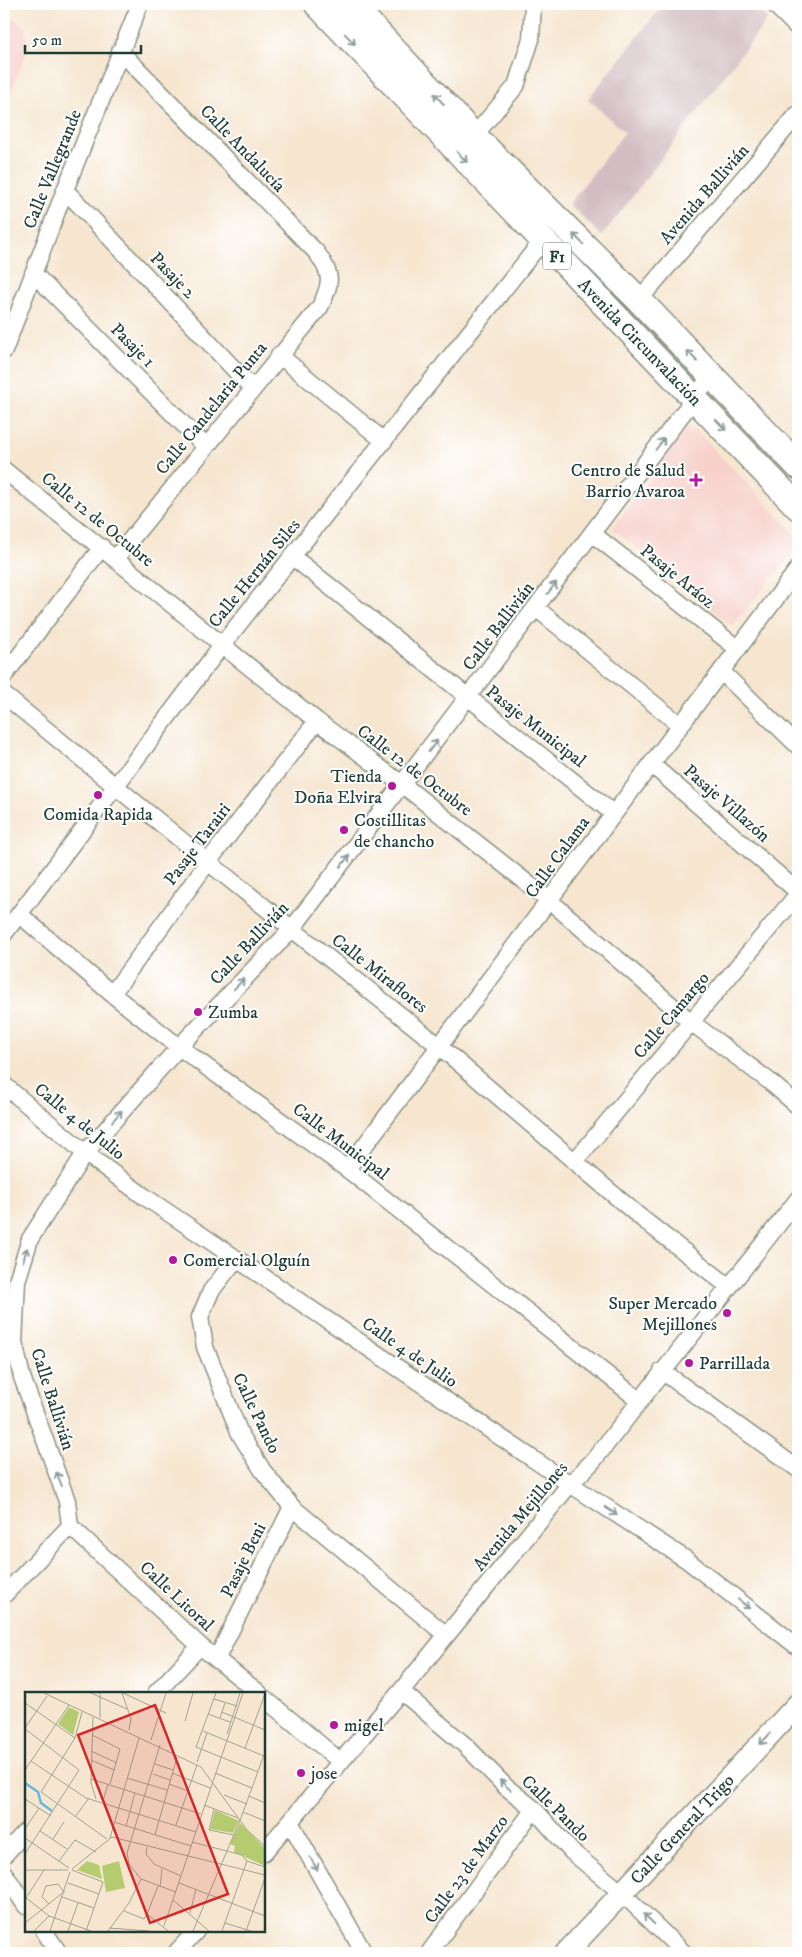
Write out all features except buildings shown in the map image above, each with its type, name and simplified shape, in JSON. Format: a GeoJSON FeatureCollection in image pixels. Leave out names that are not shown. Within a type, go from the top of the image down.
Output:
{"type":"FeatureCollection","features":[{"type":"Feature","properties":{"kind":"highway","name":"Avenida Circunvalación"},"geometry":{"type":"LineString","coordinates":[[317,4],[798,507]]}},
{"type":"Feature","properties":{"kind":"highway","name":"Avenida Circunvalación"},"geometry":{"type":"LineString","coordinates":[[351,4],[474,136],[639,300],[798,466]]}},
{"type":"Feature","properties":{"kind":"main road","name":"Calle General Trigo"},"geometry":{"type":"LineString","coordinates":[[566,1953],[798,1704]]}},
{"type":"Feature","properties":{"kind":"street","name":"Calle Vallegrande"},"geometry":{"type":"LineString","coordinates":[[4,351],[32,273],[140,4]]}},
{"type":"Feature","properties":{"kind":"street"},"geometry":{"type":"LineString","coordinates":[[474,136],[516,86],[530,39],[533,4]]}},
{"type":"Feature","properties":{"kind":"street"},"geometry":{"type":"LineString","coordinates":[[774,4],[798,28]]}},
{"type":"Feature","properties":{"kind":"street","name":"Calle Andalucía"},"geometry":{"type":"LineString","coordinates":[[120,51],[316,252],[326,265],[330,278]]}},
{"type":"Feature","properties":{"kind":"street","name":"Avenida Ballivián"},"geometry":{"type":"LineString","coordinates":[[639,300],[798,114]]}},
{"type":"Feature","properties":{"kind":"street","name":"Pasaje 2"},"geometry":{"type":"LineString","coordinates":[[65,190],[252,388]]}},
{"type":"Feature","properties":{"kind":"street","name":"Calle Hernán Siles"},"geometry":{"type":"LineString","coordinates":[[4,934],[222,645],[293,558],[542,241]]}},
{"type":"Feature","properties":{"kind":"street","name":"Pasaje 1"},"geometry":{"type":"LineString","coordinates":[[32,273],[205,446]]}},
{"type":"Feature","properties":{"kind":"street","name":"Calle Candelaria Punta"},"geometry":{"type":"LineString","coordinates":[[115,559],[252,388],[320,307],[328,291],[330,278]]}},
{"type":"Feature","properties":{"kind":"street"},"geometry":{"type":"LineString","coordinates":[[279,355],[384,441]]}},
{"type":"Feature","properties":{"kind":"street","name":"Calle Ballivián"},"geometry":{"type":"LineString","coordinates":[[70,1526],[67,1501],[22,1377],[14,1342],[18,1281],[30,1240],[85,1153],[179,1047],[292,929],[404,784],[711,376]]}},
{"type":"Feature","properties":{"kind":"street","name":"Calle 12 de Octubre"},"geometry":{"type":"LineString","coordinates":[[4,470],[316,720],[404,784],[550,901],[691,1022],[770,1081],[798,1106]]}},
{"type":"Feature","properties":{"kind":"street","name":"Pasaje Aráoz"},"geometry":{"type":"LineString","coordinates":[[593,534],[738,649]]}},
{"type":"Feature","properties":{"kind":"street"},"geometry":{"type":"LineString","coordinates":[[4,676],[102,547]]}},
{"type":"Feature","properties":{"kind":"street","name":"Pasaje Municipal"},"geometry":{"type":"LineString","coordinates":[[293,558],[614,814]]}},
{"type":"Feature","properties":{"kind":"street","name":"Calle Calama"},"geometry":{"type":"LineString","coordinates":[[347,1169],[798,569]]}},
{"type":"Feature","properties":{"kind":"street"},"geometry":{"type":"LineString","coordinates":[[536,608],[680,725]]}},
{"type":"Feature","properties":{"kind":"street"},"geometry":{"type":"LineString","coordinates":[[721,671],[798,746]]}},
{"type":"Feature","properties":{"kind":"street","name":"Calle Miraflores"},"geometry":{"type":"LineString","coordinates":[[4,695],[208,862],[440,1046],[640,1217],[728,1286]]}},
{"type":"Feature","properties":{"kind":"street","name":"Pasaje Tarairi"},"geometry":{"type":"LineString","coordinates":[[112,994],[208,862],[316,720]]}},
{"type":"Feature","properties":{"kind":"street","name":"Pasaje Villazón"},"geometry":{"type":"LineString","coordinates":[[652,764],[798,893]]}},
{"type":"Feature","properties":{"kind":"street","name":"Calle Camargo"},"geometry":{"type":"LineString","coordinates":[[575,1161],[798,893]]}},
{"type":"Feature","properties":{"kind":"street","name":"Calle Municipal"},"geometry":{"type":"LineString","coordinates":[[19,914],[112,994],[179,1047],[347,1169],[639,1400]]}},
{"type":"Feature","properties":{"kind":"street","name":"Calle 4 de Julio"},"geometry":{"type":"LineString","coordinates":[[4,1085],[85,1153],[236,1259],[570,1484],[687,1560],[798,1647]]}},
{"type":"Feature","properties":{"kind":"street","name":"Avenida Mejillones"},"geometry":{"type":"LineString","coordinates":[[265,1851],[401,1691],[570,1484],[593,1461],[798,1198]]}},
{"type":"Feature","properties":{"kind":"street","name":"Calle Pando"},"geometry":{"type":"LineString","coordinates":[[236,1259],[211,1290],[200,1317],[205,1347],[240,1434],[262,1471],[292,1506],[446,1635]]}},
{"type":"Feature","properties":{"kind":"street"},"geometry":{"type":"LineString","coordinates":[[662,1371],[798,1469]]}},
{"type":"Feature","properties":{"kind":"street","name":"Pasaje Beni"},"geometry":{"type":"LineString","coordinates":[[217,1658],[292,1506]]}},
{"type":"Feature","properties":{"kind":"street"},"geometry":{"type":"LineString","coordinates":[[4,1595],[70,1526]]}},
{"type":"Feature","properties":{"kind":"street","name":"Calle Litoral"},"geometry":{"type":"LineString","coordinates":[[70,1526],[200,1646],[258,1692]]}},
{"type":"Feature","properties":{"kind":"street"},"geometry":{"type":"LineString","coordinates":[[157,1692],[200,1646]]}},
{"type":"Feature","properties":{"kind":"street","name":"Calle Pando"},"geometry":{"type":"LineString","coordinates":[[401,1691],[466,1746],[506,1787],[534,1808],[572,1852],[622,1893],[684,1953]]}},
{"type":"Feature","properties":{"kind":"street"},"geometry":{"type":"LineString","coordinates":[[265,1699],[341,1762]]}},
{"type":"Feature","properties":{"kind":"street","name":"Calle 23 de Marzo"},"geometry":{"type":"LineString","coordinates":[[429,1953],[534,1808]]}},
{"type":"Feature","properties":{"kind":"street"},"geometry":{"type":"LineString","coordinates":[[290,1822],[364,1953]]}},
{"type":"Feature","properties":{"kind":"street"},"geometry":{"type":"LineString","coordinates":[[4,1855],[25,1832]]}},
{"type":"Feature","properties":{"kind":"street"},"geometry":{"type":"LineString","coordinates":[[4,1873],[25,1904]]}},
{"type":"Feature","properties":{"kind":"street"},"geometry":{"type":"LineString","coordinates":[[45,1932],[59,1953]]}},
{"type":"Feature","properties":{"kind":"street"},"geometry":{"type":"LineString","coordinates":[[176,1953],[195,1932]]}},
{"type":"Feature","properties":{"kind":"shaded area"},"geometry":{"type":"Polygon","coordinates":[[[664,4],[753,4],[768,19],[602,236],[569,204],[625,132],[588,99],[664,4]]]}},
{"type":"Feature","properties":{"kind":"shaded area"},"geometry":{"type":"Polygon","coordinates":[[[4,11],[25,27],[28,48],[4,108],[4,11]]]}},
{"type":"Feature","properties":{"kind":"shaded area","name":"Centro de Salud Barrio Avaroa"},"geometry":{"type":"Polygon","coordinates":[[[687,428],[697,431],[798,537],[798,546],[732,626],[612,528],[687,428]]]}},
{"type":"Feature","properties":{"kind":"place","name":"Centro de Salud Barrio Avaroa"},"geometry":{"type":"Point","coordinates":[696,480]}},
{"type":"Feature","properties":{"kind":"place","name":"Tienda Doña Elvira"},"geometry":{"type":"Point","coordinates":[392,786]}},
{"type":"Feature","properties":{"kind":"place","name":"Comida Rapida"},"geometry":{"type":"Point","coordinates":[98,795]}},
{"type":"Feature","properties":{"kind":"place","name":"Costillitas de chancho"},"geometry":{"type":"Point","coordinates":[344,830]}},
{"type":"Feature","properties":{"kind":"place","name":"Zumba"},"geometry":{"type":"Point","coordinates":[198,1012]}},
{"type":"Feature","properties":{"kind":"place","name":"Comercial Olguín"},"geometry":{"type":"Point","coordinates":[173,1260]}},
{"type":"Feature","properties":{"kind":"place","name":"Super Mercado Mejillones"},"geometry":{"type":"Point","coordinates":[727,1313]}},
{"type":"Feature","properties":{"kind":"place","name":"Parrillada"},"geometry":{"type":"Point","coordinates":[689,1363]}},
{"type":"Feature","properties":{"kind":"place","name":"migel"},"geometry":{"type":"Point","coordinates":[334,1725]}},
{"type":"Feature","properties":{"kind":"place","name":"jose"},"geometry":{"type":"Point","coordinates":[301,1773]}}]}
